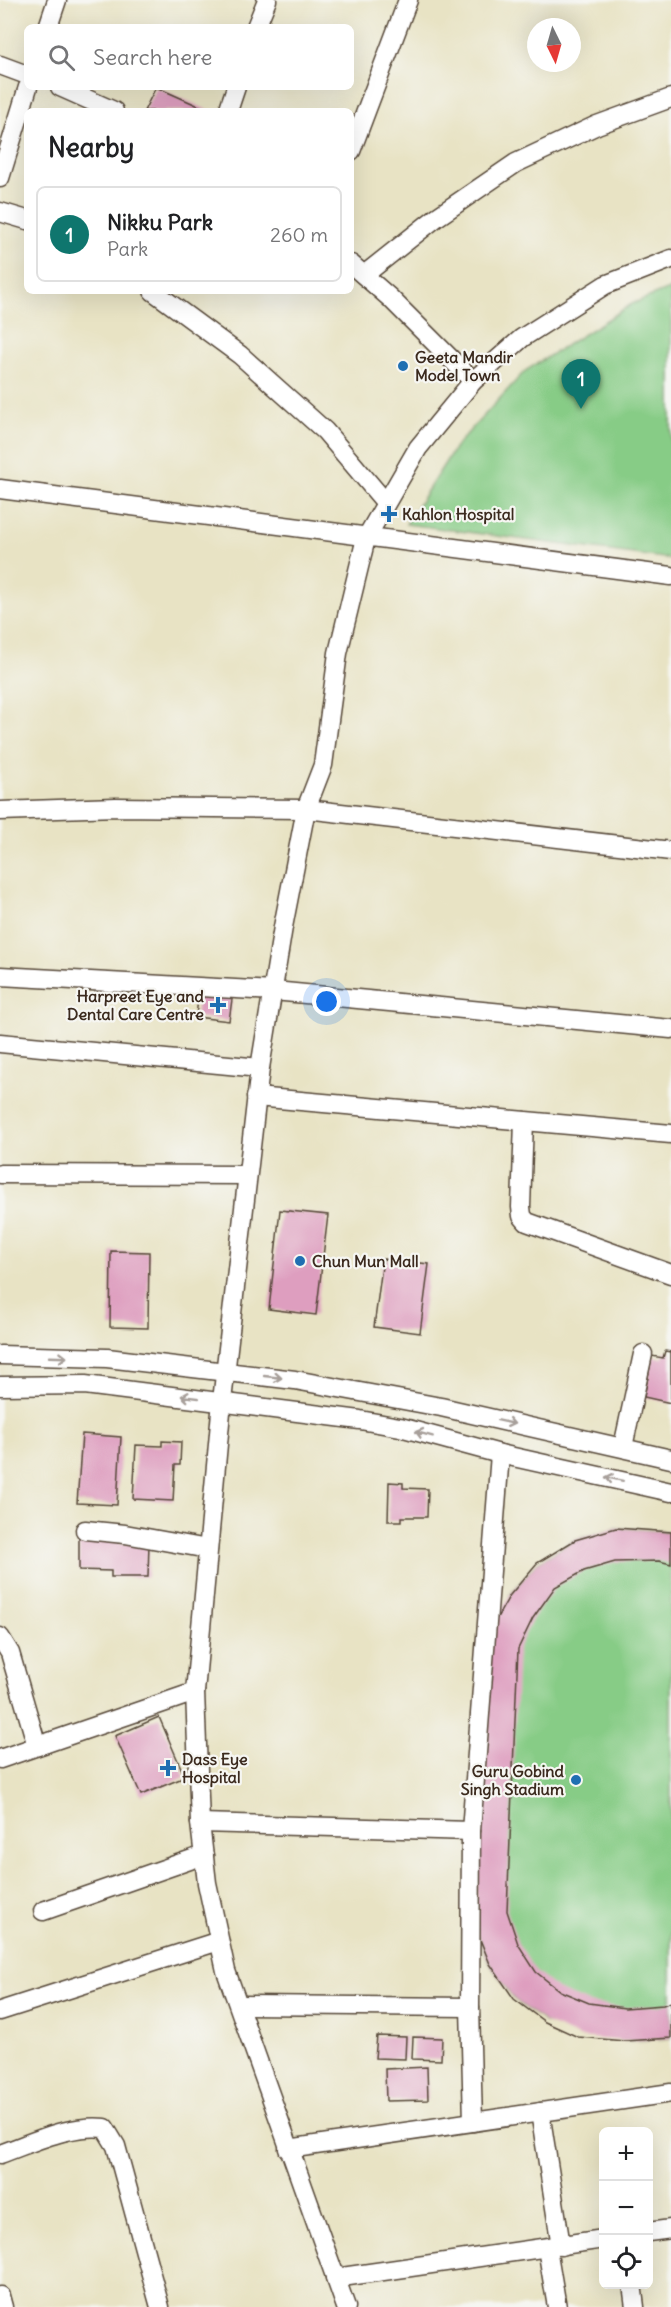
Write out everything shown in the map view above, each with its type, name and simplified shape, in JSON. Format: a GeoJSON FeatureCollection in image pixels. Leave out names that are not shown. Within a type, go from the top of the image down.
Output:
{"type":"FeatureCollection","features":[{"type":"Feature","properties":{"kind":"street"},"geometry":{"type":"LineString","coordinates":[[49,24],[57,0]]}},
{"type":"Feature","properties":{"kind":"street"},"geometry":{"type":"LineString","coordinates":[[257,24],[267,0]]}},
{"type":"Feature","properties":{"kind":"street"},"geometry":{"type":"LineString","coordinates":[[354,143],[408,0]]}},
{"type":"Feature","properties":{"kind":"street"},"geometry":{"type":"LineString","coordinates":[[0,65],[24,74]]}},
{"type":"Feature","properties":{"kind":"street"},"geometry":{"type":"LineString","coordinates":[[0,178],[27,90]]}},
{"type":"Feature","properties":{"kind":"street"},"geometry":{"type":"LineString","coordinates":[[67,90],[107,108]]}},
{"type":"Feature","properties":{"kind":"street"},"geometry":{"type":"LineString","coordinates":[[229,108],[235,90]]}},
{"type":"Feature","properties":{"kind":"street"},"geometry":{"type":"LineString","coordinates":[[473,381],[358,269],[516,163],[597,125],[671,98]]}},
{"type":"Feature","properties":{"kind":"street"},"geometry":{"type":"LineString","coordinates":[[0,212],[24,219]]}},
{"type":"Feature","properties":{"kind":"street"},"geometry":{"type":"LineString","coordinates":[[346,2307],[226,1971],[207,1883],[200,1823],[195,1692],[225,1372],[260,1068],[283,927],[306,809],[323,765],[338,653],[366,538],[418,448],[473,381],[522,338],[605,285],[671,259]]}},
{"type":"Feature","properties":{"kind":"street"},"geometry":{"type":"LineString","coordinates":[[157,294],[240,355],[325,431],[385,502]]}},
{"type":"Feature","properties":{"kind":"street"},"geometry":{"type":"LineString","coordinates":[[0,489],[671,576]]}},
{"type":"Feature","properties":{"kind":"street"},"geometry":{"type":"LineString","coordinates":[[0,811],[116,807],[306,809],[671,851]]}},
{"type":"Feature","properties":{"kind":"street"},"geometry":{"type":"LineString","coordinates":[[0,976],[274,991],[671,1029]]}},
{"type":"Feature","properties":{"kind":"street"},"geometry":{"type":"LineString","coordinates":[[0,1043],[260,1068]]}},
{"type":"Feature","properties":{"kind":"street"},"geometry":{"type":"LineString","coordinates":[[256,1096],[671,1134]]}},
{"type":"Feature","properties":{"kind":"street"},"geometry":{"type":"LineString","coordinates":[[524,1121],[521,1207],[522,1216],[527,1222],[671,1274]]}},
{"type":"Feature","properties":{"kind":"street"},"geometry":{"type":"LineString","coordinates":[[0,1174],[247,1175]]}},
{"type":"Feature","properties":{"kind":"street"},"geometry":{"type":"LineString","coordinates":[[0,1354],[107,1358],[295,1380],[408,1401],[671,1459]]}},
{"type":"Feature","properties":{"kind":"street"},"geometry":{"type":"LineString","coordinates":[[623,1448],[643,1354]]}},
{"type":"Feature","properties":{"kind":"street"},"geometry":{"type":"LineString","coordinates":[[0,1386],[85,1385],[222,1401],[399,1427],[500,1454],[671,1492]]}},
{"type":"Feature","properties":{"kind":"street"},"geometry":{"type":"LineString","coordinates":[[473,2122],[470,2007],[471,1831],[500,1454]]}},
{"type":"Feature","properties":{"kind":"street"},"geometry":{"type":"LineString","coordinates":[[85,1530],[125,1534],[208,1549]]}},
{"type":"Feature","properties":{"kind":"street"},"geometry":{"type":"LineString","coordinates":[[0,1638],[10,1653],[37,1746]]}},
{"type":"Feature","properties":{"kind":"street"},"geometry":{"type":"LineString","coordinates":[[0,1759],[195,1692]]}},
{"type":"Feature","properties":{"kind":"street"},"geometry":{"type":"LineString","coordinates":[[200,1823],[471,1831]]}},
{"type":"Feature","properties":{"kind":"street"},"geometry":{"type":"LineString","coordinates":[[43,1911],[204,1855]]}},
{"type":"Feature","properties":{"kind":"street"},"geometry":{"type":"LineString","coordinates":[[0,2012],[219,1941]]}},
{"type":"Feature","properties":{"kind":"street"},"geometry":{"type":"LineString","coordinates":[[240,2005],[470,2007]]}},
{"type":"Feature","properties":{"kind":"street"},"geometry":{"type":"LineString","coordinates":[[288,2149],[671,2093]]}},
{"type":"Feature","properties":{"kind":"street"},"geometry":{"type":"LineString","coordinates":[[540,2112],[554,2247],[557,2307]]}},
{"type":"Feature","properties":{"kind":"street"},"geometry":{"type":"LineString","coordinates":[[0,2154],[73,2128],[105,2128],[116,2146],[160,2307]]}},
{"type":"Feature","properties":{"kind":"street"},"geometry":{"type":"LineString","coordinates":[[653,2231],[671,2229]]}},
{"type":"Feature","properties":{"kind":"street"},"geometry":{"type":"LineString","coordinates":[[335,2278],[599,2240]]}},
{"type":"Feature","properties":{"kind":"street"},"geometry":{"type":"LineString","coordinates":[[633,2289],[635,2307]]}},
{"type":"Feature","properties":{"kind":"street"},"geometry":{"type":"LineString","coordinates":[[0,2296],[3,2307]]}},
{"type":"Feature","properties":{"kind":"green space"},"geometry":{"type":"Polygon","coordinates":[[[671,288],[671,559],[406,524],[456,446],[525,371],[632,304],[671,288]]]}},
{"type":"Feature","properties":{"kind":"green space","name":"Guru Gobind Singh Stadium"},"geometry":{"type":"Polygon","coordinates":[[[616,1528],[671,1532],[671,2038],[625,2041],[545,2022],[514,1999],[490,1964],[475,1927],[510,1595],[537,1563],[575,1540],[616,1528]]]}},
{"type":"Feature","properties":{"kind":"building"},"geometry":{"type":"Polygon","coordinates":[[[154,90],[163,90],[203,108],[146,108],[154,90]]]}},
{"type":"Feature","properties":{"kind":"building"},"geometry":{"type":"Polygon","coordinates":[[[199,988],[233,992],[229,1021],[196,1017],[199,988]]]}},
{"type":"Feature","properties":{"kind":"building"},"geometry":{"type":"Polygon","coordinates":[[[280,1210],[328,1215],[316,1315],[269,1309],[280,1210]]]}},
{"type":"Feature","properties":{"kind":"building"},"geometry":{"type":"Polygon","coordinates":[[[111,1251],[149,1252],[148,1328],[110,1327],[111,1251]]]}},
{"type":"Feature","properties":{"kind":"building"},"geometry":{"type":"Polygon","coordinates":[[[383,1259],[429,1264],[420,1333],[374,1327],[383,1259]]]}},
{"type":"Feature","properties":{"kind":"building"},"geometry":{"type":"Polygon","coordinates":[[[665,1351],[671,1352],[671,1403],[644,1397],[652,1356],[663,1358],[665,1351]]]}},
{"type":"Feature","properties":{"kind":"building"},"geometry":{"type":"Polygon","coordinates":[[[82,1434],[121,1437],[117,1505],[77,1503],[82,1434]]]}},
{"type":"Feature","properties":{"kind":"building"},"geometry":{"type":"Polygon","coordinates":[[[162,1441],[181,1442],[180,1465],[175,1465],[173,1501],[133,1499],[136,1445],[162,1446],[162,1441]]]}},
{"type":"Feature","properties":{"kind":"building"},"geometry":{"type":"Polygon","coordinates":[[[389,1482],[403,1483],[403,1488],[428,1489],[427,1517],[402,1517],[402,1521],[388,1521],[389,1482]]]}},
{"type":"Feature","properties":{"kind":"building"},"geometry":{"type":"Polygon","coordinates":[[[616,1528],[671,1532],[671,1564],[659,1561],[615,1562],[584,1571],[555,1587],[533,1618],[518,1649],[507,1911],[518,1944],[536,1972],[560,1991],[589,2003],[625,2008],[663,2005],[671,2002],[671,2038],[625,2041],[578,2037],[545,2022],[514,1999],[490,1964],[475,1927],[489,1632],[510,1595],[537,1563],[575,1540],[616,1528]]]}},
{"type":"Feature","properties":{"kind":"building"},"geometry":{"type":"Polygon","coordinates":[[[79,1535],[118,1535],[118,1543],[149,1543],[148,1577],[111,1577],[111,1571],[79,1570],[79,1535]]]}},
{"type":"Feature","properties":{"kind":"building"},"geometry":{"type":"Polygon","coordinates":[[[159,1717],[185,1777],[141,1795],[115,1736],[159,1717]]]}},
{"type":"Feature","properties":{"kind":"building"},"geometry":{"type":"Polygon","coordinates":[[[377,2036],[406,2037],[405,2059],[375,2058],[377,2036]]]}},
{"type":"Feature","properties":{"kind":"building"},"geometry":{"type":"Polygon","coordinates":[[[413,2037],[442,2038],[441,2060],[412,2059],[413,2037]]]}},
{"type":"Feature","properties":{"kind":"building"},"geometry":{"type":"Polygon","coordinates":[[[427,2067],[428,2100],[386,2101],[385,2069],[427,2067]]]}},
{"type":"Feature","properties":{"kind":"place","name":"Geeta Mandir Model Town"},"geometry":{"type":"Point","coordinates":[403,366]}},
{"type":"Feature","properties":{"kind":"place","name":"Nikku Park"},"geometry":{"type":"Point","coordinates":[581,409]}},
{"type":"Feature","properties":{"kind":"place","name":"Kahlon Hospital"},"geometry":{"type":"Point","coordinates":[389,514]}},
{"type":"Feature","properties":{"kind":"place","name":"Harpreet Eye and Dental Care Centre"},"geometry":{"type":"Point","coordinates":[218,1005]}},
{"type":"Feature","properties":{"kind":"place","name":"Chun Mun Mall"},"geometry":{"type":"Point","coordinates":[300,1261]}},
{"type":"Feature","properties":{"kind":"place","name":"Dass Eye Hospital"},"geometry":{"type":"Point","coordinates":[168,1768]}},
{"type":"Feature","properties":{"kind":"place","name":"Guru Gobind Singh Stadium"},"geometry":{"type":"Point","coordinates":[576,1780]}}]}
